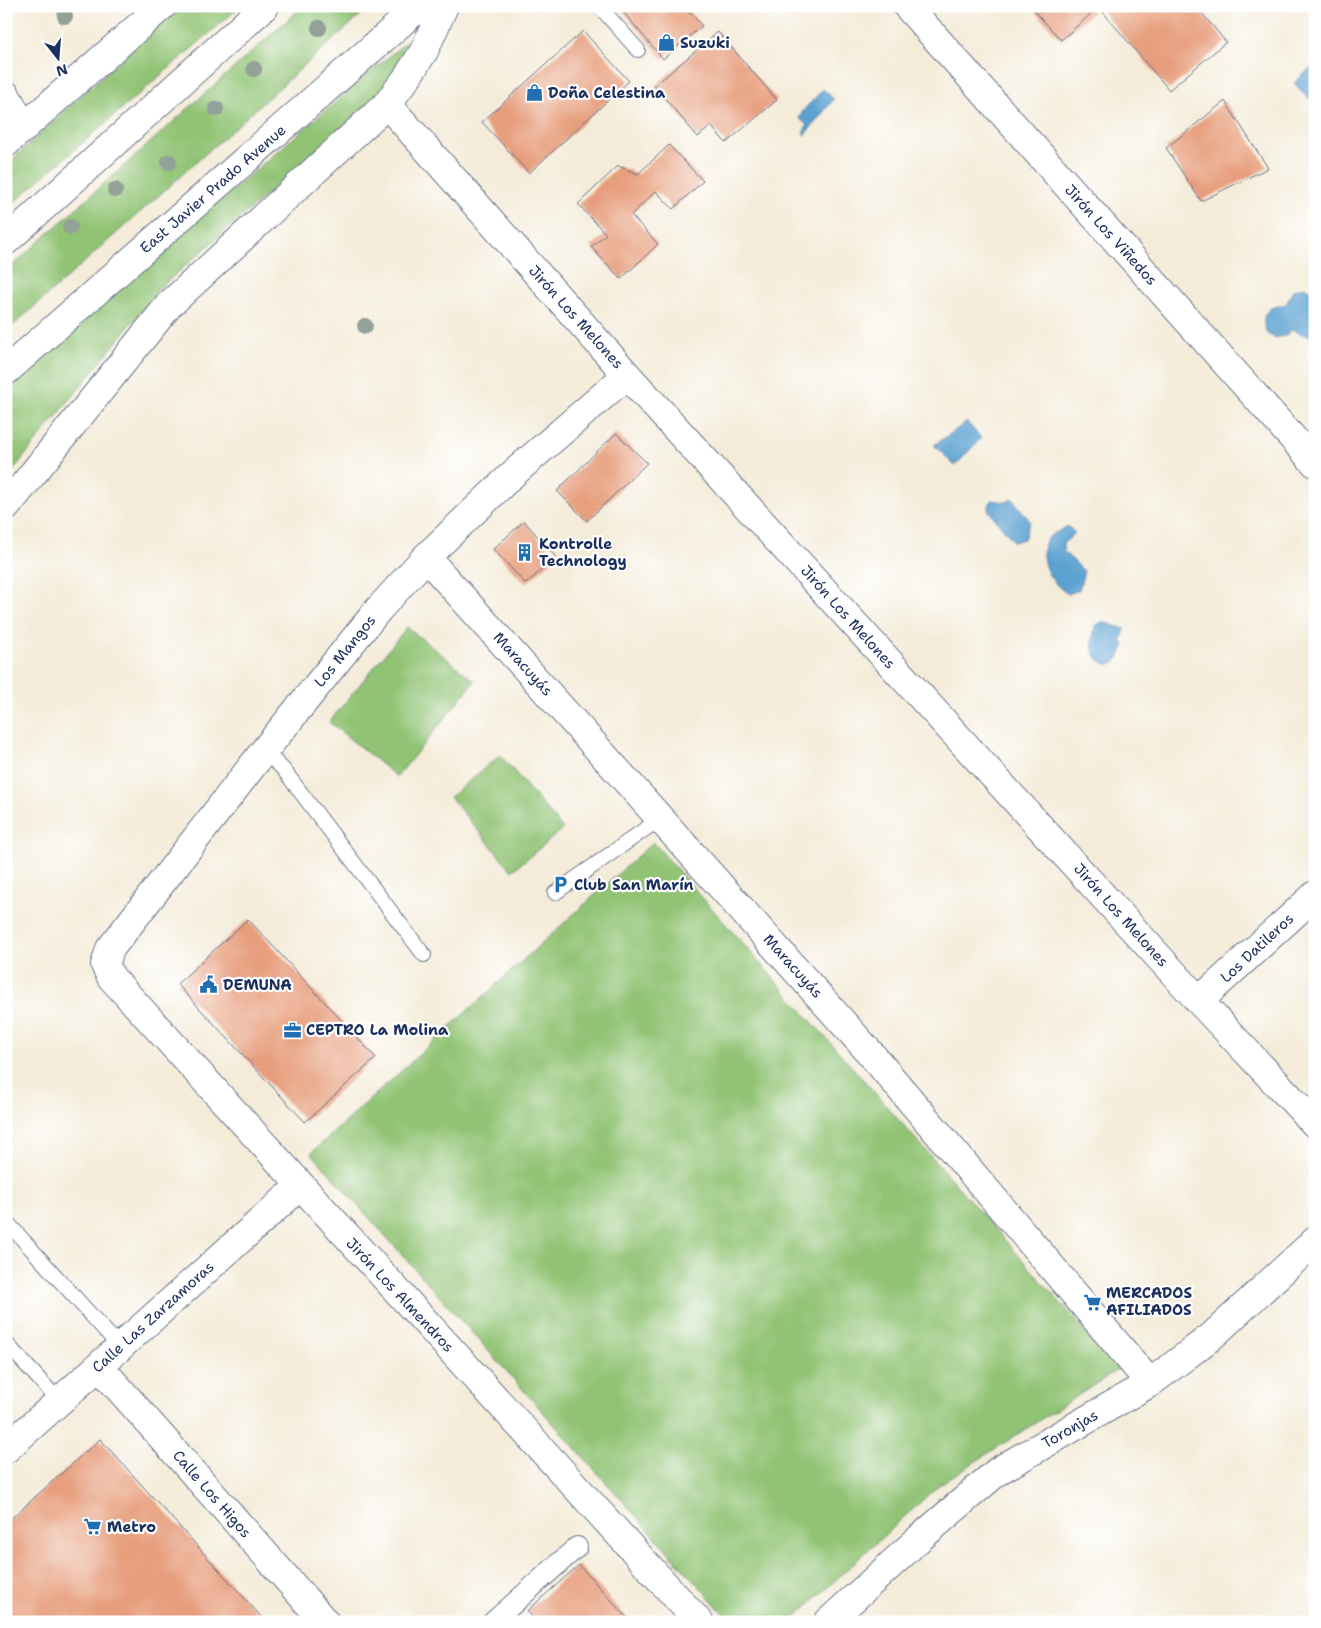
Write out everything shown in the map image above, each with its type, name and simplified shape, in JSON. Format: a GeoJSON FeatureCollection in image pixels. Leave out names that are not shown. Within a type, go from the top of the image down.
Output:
{"type":"FeatureCollection","features":[{"type":"Feature","properties":{"kind":"street"},"geometry":{"type":"LineString","coordinates":[[6,95],[15,135],[162,6]]}},
{"type":"Feature","properties":{"kind":"street"},"geometry":{"type":"LineString","coordinates":[[6,241],[265,6]]}},
{"type":"Feature","properties":{"kind":"street","name":"East Javier Prado Avenue"},"geometry":{"type":"LineString","coordinates":[[6,371],[420,6]]}},
{"type":"Feature","properties":{"kind":"street"},"geometry":{"type":"LineString","coordinates":[[6,507],[169,305],[387,104],[424,51],[444,6]]}},
{"type":"Feature","properties":{"kind":"street","name":"Jirón Los Viñedos"},"geometry":{"type":"LineString","coordinates":[[907,6],[1315,463]]}},
{"type":"Feature","properties":{"kind":"street","name":"Jirón Los Melones"},"geometry":{"type":"LineString","coordinates":[[387,104],[628,375],[1199,1001],[1315,1124]]}},
{"type":"Feature","properties":{"kind":"street","name":"Los Mangos"},"geometry":{"type":"LineString","coordinates":[[105,965],[110,949],[264,751],[378,610],[426,557],[515,472],[628,375]]}},
{"type":"Feature","properties":{"kind":"street","name":"Maracuyás"},"geometry":{"type":"LineString","coordinates":[[426,557],[871,1054],[1150,1383]]}},
{"type":"Feature","properties":{"kind":"street","name":"Los Datileros"},"geometry":{"type":"LineString","coordinates":[[1199,1001],[1315,895]]}},
{"type":"Feature","properties":{"kind":"street","name":"Jirón Los Almendros"},"geometry":{"type":"LineString","coordinates":[[105,965],[111,977],[699,1622]]}},
{"type":"Feature","properties":{"kind":"street","name":"Calle Las Zarzamoras"},"geometry":{"type":"LineString","coordinates":[[6,1449],[300,1186]]}},
{"type":"Feature","properties":{"kind":"street","name":"Toronjas"},"geometry":{"type":"LineString","coordinates":[[828,1622],[920,1538],[998,1471],[1150,1383],[1212,1336],[1315,1241]]}},
{"type":"Feature","properties":{"kind":"street","name":"Calle Los Higos"},"geometry":{"type":"LineString","coordinates":[[99,1366],[325,1622]]}},
{"type":"Feature","properties":{"kind":"street"},"geometry":{"type":"LineString","coordinates":[[493,1622],[577,1546]]}},
{"type":"Feature","properties":{"kind":"lane"},"geometry":{"type":"LineString","coordinates":[[599,6],[638,50]]}},
{"type":"Feature","properties":{"kind":"lane"},"geometry":{"type":"LineString","coordinates":[[264,751],[284,769],[424,955]]}},
{"type":"Feature","properties":{"kind":"lane"},"geometry":{"type":"LineString","coordinates":[[555,893],[661,818]]}},
{"type":"Feature","properties":{"kind":"lane"},"geometry":{"type":"LineString","coordinates":[[6,1221],[120,1347]]}},
{"type":"Feature","properties":{"kind":"lane"},"geometry":{"type":"LineString","coordinates":[[6,1343],[59,1401]]}},
{"type":"Feature","properties":{"kind":"green space"},"geometry":{"type":"Polygon","coordinates":[[[179,6],[241,6],[6,209],[6,165],[179,6]]]}},
{"type":"Feature","properties":{"kind":"green space"},"geometry":{"type":"Polygon","coordinates":[[[303,6],[371,6],[6,332],[6,271],[303,6]]]}},
{"type":"Feature","properties":{"kind":"green space"},"geometry":{"type":"Polygon","coordinates":[[[407,41],[393,85],[160,288],[6,479],[6,389],[135,273],[407,41]]]}},
{"type":"Feature","properties":{"kind":"green space"},"geometry":{"type":"Polygon","coordinates":[[[407,627],[475,681],[397,777],[329,722],[407,627]]]}},
{"type":"Feature","properties":{"kind":"green space"},"geometry":{"type":"Polygon","coordinates":[[[500,755],[563,829],[512,871],[450,797],[500,755]]]}},
{"type":"Feature","properties":{"kind":"green space"},"geometry":{"type":"Polygon","coordinates":[[[653,842],[1119,1369],[939,1485],[790,1622],[731,1622],[311,1153],[653,842]]]}},
{"type":"Feature","properties":{"kind":"water"},"geometry":{"type":"Polygon","coordinates":[[[1315,64],[1315,93],[1309,99],[1294,83],[1315,64]]]}},
{"type":"Feature","properties":{"kind":"water"},"geometry":{"type":"Polygon","coordinates":[[[823,89],[834,99],[805,135],[803,133],[807,125],[799,118],[823,89]]]}},
{"type":"Feature","properties":{"kind":"water"},"geometry":{"type":"Polygon","coordinates":[[[1303,287],[1312,291],[1315,299],[1312,314],[1315,317],[1315,332],[1310,336],[1291,330],[1286,336],[1275,338],[1267,334],[1264,317],[1268,311],[1271,308],[1287,303],[1293,290],[1303,287]]]}},
{"type":"Feature","properties":{"kind":"water"},"geometry":{"type":"Polygon","coordinates":[[[967,422],[981,438],[955,466],[934,445],[967,422]]]}},
{"type":"Feature","properties":{"kind":"water"},"geometry":{"type":"Polygon","coordinates":[[[1012,498],[1030,521],[1024,539],[1014,542],[988,510],[991,500],[1007,502],[1012,498]]]}},
{"type":"Feature","properties":{"kind":"water"},"geometry":{"type":"Polygon","coordinates":[[[1068,526],[1075,533],[1063,544],[1064,552],[1084,571],[1079,590],[1068,594],[1050,577],[1045,566],[1043,553],[1048,539],[1068,526]]]}},
{"type":"Feature","properties":{"kind":"water"},"geometry":{"type":"Polygon","coordinates":[[[1102,622],[1125,629],[1121,641],[1125,644],[1119,658],[1112,664],[1100,661],[1093,650],[1092,641],[1095,626],[1102,622]]]}},
{"type":"Feature","properties":{"kind":"building","name":"Suzuki"},"geometry":{"type":"Polygon","coordinates":[[[618,6],[685,6],[702,26],[663,59],[618,6]]]}},
{"type":"Feature","properties":{"kind":"building"},"geometry":{"type":"Polygon","coordinates":[[[1030,6],[1100,6],[1061,40],[1030,6]]]}},
{"type":"Feature","properties":{"kind":"building"},"geometry":{"type":"Polygon","coordinates":[[[1107,6],[1196,6],[1226,42],[1169,90],[1102,11],[1107,6]]]}},
{"type":"Feature","properties":{"kind":"building"},"geometry":{"type":"Polygon","coordinates":[[[583,31],[629,81],[529,173],[482,122],[583,31]]]}},
{"type":"Feature","properties":{"kind":"building"},"geometry":{"type":"Polygon","coordinates":[[[718,32],[777,100],[726,143],[711,126],[698,137],[654,86],[718,32]]]}},
{"type":"Feature","properties":{"kind":"building"},"geometry":{"type":"Polygon","coordinates":[[[1225,101],[1268,168],[1201,201],[1166,148],[1225,101]]]}},
{"type":"Feature","properties":{"kind":"building"},"geometry":{"type":"Polygon","coordinates":[[[669,145],[703,181],[673,209],[656,191],[631,215],[658,244],[621,279],[591,247],[606,234],[578,204],[618,166],[638,174],[669,145]]]}},
{"type":"Feature","properties":{"kind":"building"},"geometry":{"type":"Polygon","coordinates":[[[616,433],[647,463],[587,521],[557,491],[616,433]]]}},
{"type":"Feature","properties":{"kind":"building","name":"Kontrolle Technology"},"geometry":{"type":"Polygon","coordinates":[[[524,521],[556,557],[526,584],[493,549],[524,521]]]}},
{"type":"Feature","properties":{"kind":"building"},"geometry":{"type":"Polygon","coordinates":[[[248,919],[376,1058],[305,1122],[177,984],[248,919]]]}},
{"type":"Feature","properties":{"kind":"building","name":"Metro"},"geometry":{"type":"Polygon","coordinates":[[[100,1439],[266,1622],[6,1622],[6,1523],[100,1439]]]}},
{"type":"Feature","properties":{"kind":"building"},"geometry":{"type":"Polygon","coordinates":[[[579,1565],[631,1622],[537,1622],[527,1611],[579,1565]]]}},
{"type":"Feature","properties":{"kind":"place","name":"Suzuki"},"geometry":{"type":"Point","coordinates":[666,43]}},
{"type":"Feature","properties":{"kind":"place","name":"Doña Celestina"},"geometry":{"type":"Point","coordinates":[534,93]}},
{"type":"Feature","properties":{"kind":"place","name":"Kontrolle Technology"},"geometry":{"type":"Point","coordinates":[525,553]}},
{"type":"Feature","properties":{"kind":"place","name":"Club San Marín"},"geometry":{"type":"Point","coordinates":[560,885]}},
{"type":"Feature","properties":{"kind":"place","name":"DEMUNA"},"geometry":{"type":"Point","coordinates":[209,985]}},
{"type":"Feature","properties":{"kind":"place","name":"CEPTRO La Molina"},"geometry":{"type":"Point","coordinates":[292,1030]}},
{"type":"Feature","properties":{"kind":"place","name":"MERCADOS AFILIADOS"},"geometry":{"type":"Point","coordinates":[1092,1302]}},
{"type":"Feature","properties":{"kind":"place","name":"Metro"},"geometry":{"type":"Point","coordinates":[93,1527]}}]}
